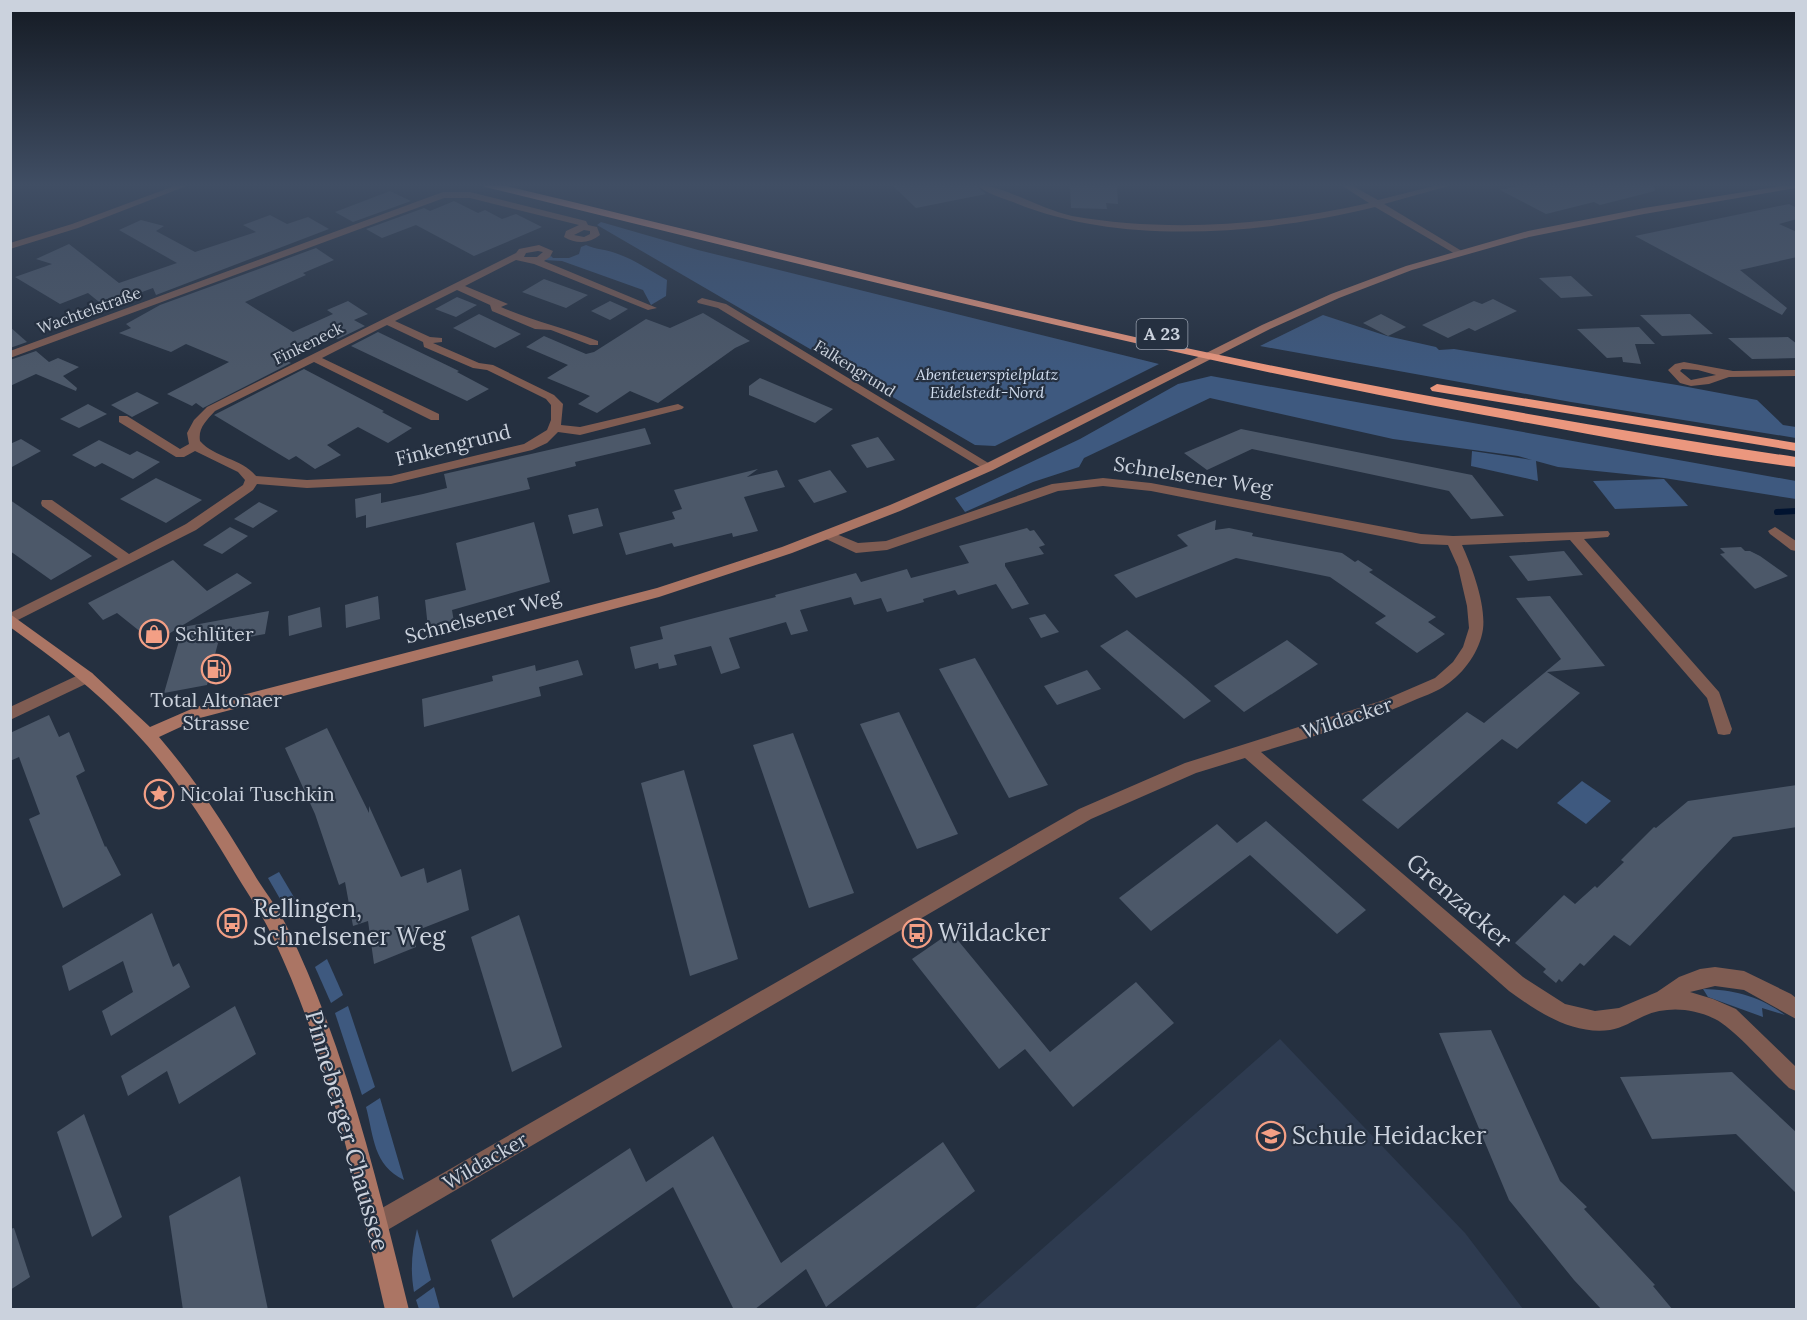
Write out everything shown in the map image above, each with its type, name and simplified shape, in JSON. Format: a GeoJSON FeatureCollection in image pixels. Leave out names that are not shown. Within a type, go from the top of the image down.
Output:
{"type":"FeatureCollection","features":[{"type":"Feature","properties":{"kind":"highway","name":"A 23"},"geometry":{"type":"LineString","coordinates":[[740,247],[953,299],[1161,346],[1497,412],[1797,462]]}},
{"type":"Feature","properties":{"kind":"highway","name":"A 23"},"geometry":{"type":"LineString","coordinates":[[792,247],[1055,310],[1400,381]]}},
{"type":"Feature","properties":{"kind":"highway"},"geometry":{"type":"LineString","coordinates":[[1424,386],[1797,447]]}},
{"type":"Feature","properties":{"kind":"street","name":"Wachtelstraße"},"geometry":{"type":"LineString","coordinates":[[10,355],[300,247]]}},
{"type":"Feature","properties":{"kind":"street"},"geometry":{"type":"LineString","coordinates":[[1449,247],[1460,253]]}},
{"type":"Feature","properties":{"kind":"street","name":"Schnelsener Weg"},"geometry":{"type":"LineString","coordinates":[[151,739],[196,713],[674,588],[829,535],[993,465],[1266,327],[1384,277],[1483,247]]}},
{"type":"Feature","properties":{"kind":"street","name":"Finkeneck"},"geometry":{"type":"LineString","coordinates":[[196,445],[193,436],[194,427],[211,409],[459,287],[530,248],[548,251],[545,257],[534,261]]}},
{"type":"Feature","properties":{"kind":"street"},"geometry":{"type":"LineString","coordinates":[[519,255],[524,261],[534,261],[652,308]]}},
{"type":"Feature","properties":{"kind":"street"},"geometry":{"type":"LineString","coordinates":[[459,287],[495,303],[496,309],[539,327],[552,327],[594,343]]}},
{"type":"Feature","properties":{"kind":"street","name":"Falkengrund"},"geometry":{"type":"LineString","coordinates":[[702,301],[723,306],[993,465]]}},
{"type":"Feature","properties":{"kind":"street"},"geometry":{"type":"LineString","coordinates":[[388,322],[428,340],[428,345],[477,366],[489,367],[527,384],[557,404],[558,419],[555,428],[580,431],[678,407]]}},
{"type":"Feature","properties":{"kind":"street"},"geometry":{"type":"LineString","coordinates":[[314,358],[435,417]]}},
{"type":"Feature","properties":{"kind":"street"},"geometry":{"type":"LineString","coordinates":[[1726,374],[1797,373]]}},
{"type":"Feature","properties":{"kind":"street"},"geometry":{"type":"LineString","coordinates":[[11,619],[191,527],[249,487],[252,479],[242,468],[205,453],[196,445],[180,454],[123,419]]}},
{"type":"Feature","properties":{"kind":"street","name":"Finkengrund"},"geometry":{"type":"LineString","coordinates":[[252,479],[306,484],[391,480],[528,447],[546,438],[555,428]]}},
{"type":"Feature","properties":{"kind":"street","name":"Schnelsener Weg"},"geometry":{"type":"LineString","coordinates":[[829,535],[856,548],[887,545],[1056,487],[1103,482],[1151,487],[1421,539],[1453,541]]}},
{"type":"Feature","properties":{"kind":"street"},"geometry":{"type":"LineString","coordinates":[[47,503],[128,560]]}},
{"type":"Feature","properties":{"kind":"street"},"geometry":{"type":"LineString","coordinates":[[1775,531],[1797,547]]}},
{"type":"Feature","properties":{"kind":"street"},"geometry":{"type":"LineString","coordinates":[[1453,541],[1603,534]]}},
{"type":"Feature","properties":{"kind":"street"},"geometry":{"type":"LineString","coordinates":[[1573,535],[1714,696],[1724,729]]}},
{"type":"Feature","properties":{"kind":"street","name":"Wildacker"},"geometry":{"type":"LineString","coordinates":[[376,1224],[1085,814],[1191,768],[1408,698],[1440,682],[1458,666],[1470,648],[1476,628],[1474,606],[1465,567],[1453,541]]}},
{"type":"Feature","properties":{"kind":"street","name":"Pinneberger Chaussee"},"geometry":{"type":"LineString","coordinates":[[11,619],[87,677],[151,739],[217,826],[284,938],[317,1019],[347,1112],[398,1310]]}},
{"type":"Feature","properties":{"kind":"street"},"geometry":{"type":"LineString","coordinates":[[10,714],[87,677]]}},
{"type":"Feature","properties":{"kind":"street","name":"Grenzacker"},"geometry":{"type":"LineString","coordinates":[[1247,750],[1539,1002],[1578,1018],[1607,1020],[1624,1016],[1663,999],[1687,983],[1706,977],[1724,977],[1756,984],[1776,994],[1797,1009]]}},
{"type":"Feature","properties":{"kind":"street"},"geometry":{"type":"LineString","coordinates":[[1663,999],[1698,1003],[1716,1008],[1729,1016],[1797,1081]]}},
{"type":"Feature","properties":{"kind":"shaded area","name":"Schule Heidacker"},"geometry":{"type":"Polygon","coordinates":[[[1280,1039],[1465,1233],[1523,1309],[974,1309],[1280,1039]]]}},
{"type":"Feature","properties":{"kind":"green space"},"geometry":{"type":"Polygon","coordinates":[[[581,247],[614,252],[637,262],[667,280],[666,296],[651,305],[643,290],[562,261],[544,260],[551,256],[569,258],[579,254],[581,247]]]}},
{"type":"Feature","properties":{"kind":"green space","name":"Abenteuerspielplatz Eidelstedt-Nord"},"geometry":{"type":"Polygon","coordinates":[[[634,247],[686,247],[1159,364],[995,446],[975,445],[634,247]]]}},
{"type":"Feature","properties":{"kind":"green space"},"geometry":{"type":"Polygon","coordinates":[[[1323,315],[1387,336],[1436,347],[1439,350],[1454,349],[1757,400],[1783,425],[1796,427],[1796,438],[1571,402],[1260,346],[1323,315]]]}},
{"type":"Feature","properties":{"kind":"green space"},"geometry":{"type":"Polygon","coordinates":[[[1211,376],[1796,481],[1796,499],[1664,478],[1558,467],[1536,461],[1538,481],[1471,466],[1472,451],[1532,460],[1518,456],[1393,439],[1210,398],[1084,458],[1079,467],[1033,482],[965,512],[955,498],[1080,439],[1178,384],[1211,376]]]}},
{"type":"Feature","properties":{"kind":"green space"},"geometry":{"type":"Polygon","coordinates":[[[1664,479],[1688,506],[1615,509],[1593,481],[1664,479]]]}},
{"type":"Feature","properties":{"kind":"green space"},"geometry":{"type":"Polygon","coordinates":[[[1582,781],[1611,801],[1586,824],[1557,803],[1582,781]]]}},
{"type":"Feature","properties":{"kind":"green space"},"geometry":{"type":"Polygon","coordinates":[[[279,872],[298,904],[287,911],[268,878],[279,872]]]}},
{"type":"Feature","properties":{"kind":"green space"},"geometry":{"type":"Polygon","coordinates":[[[327,959],[343,995],[331,1003],[315,967],[327,959]]]}},
{"type":"Feature","properties":{"kind":"green space"},"geometry":{"type":"Polygon","coordinates":[[[1703,989],[1746,995],[1766,1003],[1785,1015],[1762,1008],[1763,1017],[1708,997],[1703,989]]]}},
{"type":"Feature","properties":{"kind":"green space"},"geometry":{"type":"Polygon","coordinates":[[[348,1006],[375,1087],[362,1095],[335,1013],[348,1006]]]}},
{"type":"Feature","properties":{"kind":"green space"},"geometry":{"type":"Polygon","coordinates":[[[380,1098],[404,1180],[386,1166],[380,1158],[373,1139],[366,1107],[380,1098]]]}},
{"type":"Feature","properties":{"kind":"green space"},"geometry":{"type":"Polygon","coordinates":[[[417,1229],[431,1280],[414,1292],[412,1260],[417,1229]]]}},
{"type":"Feature","properties":{"kind":"green space"},"geometry":{"type":"Polygon","coordinates":[[[434,1287],[440,1309],[419,1309],[416,1300],[434,1287]]]}},
{"type":"Feature","properties":{"kind":"building"},"geometry":{"type":"Polygon","coordinates":[[[63,247],[72,247],[119,283],[177,263],[148,247],[185,247],[195,252],[211,247],[283,247],[156,295],[153,288],[104,306],[88,293],[60,304],[15,277],[52,264],[36,259],[63,247]]]}},
{"type":"Feature","properties":{"kind":"building"},"geometry":{"type":"Polygon","coordinates":[[[456,247],[496,247],[474,256],[456,247]]]}},
{"type":"Feature","properties":{"kind":"building"},"geometry":{"type":"Polygon","coordinates":[[[1655,247],[1797,247],[1797,257],[1740,270],[1787,308],[1782,315],[1655,247]]]}},
{"type":"Feature","properties":{"kind":"building"},"geometry":{"type":"Polygon","coordinates":[[[316,248],[334,260],[245,302],[293,332],[333,314],[327,310],[348,301],[368,314],[354,320],[365,326],[338,339],[330,335],[280,357],[291,363],[203,408],[196,403],[192,406],[167,394],[229,362],[186,344],[171,352],[119,333],[131,328],[126,324],[160,305],[316,248]]]}},
{"type":"Feature","properties":{"kind":"building"},"geometry":{"type":"Polygon","coordinates":[[[1571,276],[1593,296],[1561,298],[1539,278],[1571,276]]]}},
{"type":"Feature","properties":{"kind":"building"},"geometry":{"type":"Polygon","coordinates":[[[544,279],[588,295],[566,308],[522,292],[544,279]]]}},
{"type":"Feature","properties":{"kind":"building"},"geometry":{"type":"Polygon","coordinates":[[[457,297],[477,305],[456,317],[435,309],[457,297]]]}},
{"type":"Feature","properties":{"kind":"building"},"geometry":{"type":"Polygon","coordinates":[[[1493,299],[1517,311],[1475,331],[1469,328],[1448,338],[1422,325],[1474,301],[1482,304],[1493,299]]]}},
{"type":"Feature","properties":{"kind":"building"},"geometry":{"type":"Polygon","coordinates":[[[610,301],[628,309],[610,320],[591,311],[610,301]]]}},
{"type":"Feature","properties":{"kind":"building"},"geometry":{"type":"Polygon","coordinates":[[[703,313],[750,341],[735,348],[658,403],[630,391],[597,413],[578,404],[590,396],[547,378],[568,365],[526,347],[544,336],[586,354],[594,352],[646,319],[670,328],[703,313]]]}},
{"type":"Feature","properties":{"kind":"building"},"geometry":{"type":"Polygon","coordinates":[[[479,314],[521,334],[495,348],[453,328],[479,314]]]}},
{"type":"Feature","properties":{"kind":"building"},"geometry":{"type":"Polygon","coordinates":[[[1381,314],[1406,327],[1388,336],[1363,323],[1381,314]]]}},
{"type":"Feature","properties":{"kind":"building"},"geometry":{"type":"Polygon","coordinates":[[[1690,314],[1713,334],[1662,336],[1640,315],[1690,314]]]}},
{"type":"Feature","properties":{"kind":"building"},"geometry":{"type":"Polygon","coordinates":[[[10,327],[27,342],[10,348],[10,327]]]}},
{"type":"Feature","properties":{"kind":"building"},"geometry":{"type":"Polygon","coordinates":[[[1639,327],[1655,344],[1635,344],[1641,364],[1623,362],[1622,357],[1607,358],[1577,329],[1639,327]]]}},
{"type":"Feature","properties":{"kind":"building"},"geometry":{"type":"Polygon","coordinates":[[[378,332],[459,371],[457,372],[489,389],[467,401],[351,346],[378,332]]]}},
{"type":"Feature","properties":{"kind":"building"},"geometry":{"type":"Polygon","coordinates":[[[1788,337],[1797,344],[1797,358],[1752,359],[1728,338],[1788,337]]]}},
{"type":"Feature","properties":{"kind":"building"},"geometry":{"type":"Polygon","coordinates":[[[36,351],[49,362],[58,358],[79,367],[63,376],[77,388],[76,391],[36,374],[10,386],[10,360],[36,351]]]}},
{"type":"Feature","properties":{"kind":"building"},"geometry":{"type":"Polygon","coordinates":[[[304,369],[412,428],[388,443],[358,427],[327,445],[341,455],[315,469],[296,456],[289,460],[214,415],[304,369]]]}},
{"type":"Feature","properties":{"kind":"building"},"geometry":{"type":"Polygon","coordinates":[[[760,378],[833,409],[815,423],[749,395],[749,386],[760,378]]]}},
{"type":"Feature","properties":{"kind":"building"},"geometry":{"type":"Polygon","coordinates":[[[137,392],[159,403],[132,417],[111,405],[137,392]]]}},
{"type":"Feature","properties":{"kind":"building"},"geometry":{"type":"Polygon","coordinates":[[[88,404],[107,414],[79,428],[60,419],[88,404]]]}},
{"type":"Feature","properties":{"kind":"building"},"geometry":{"type":"Polygon","coordinates":[[[645,428],[651,444],[575,462],[576,466],[527,478],[530,489],[366,528],[366,515],[356,518],[355,499],[381,493],[381,503],[423,494],[447,488],[444,474],[645,428]]]}},
{"type":"Feature","properties":{"kind":"building"},"geometry":{"type":"Polygon","coordinates":[[[1241,429],[1472,475],[1504,516],[1471,519],[1449,491],[1252,449],[1207,470],[1184,453],[1241,429]]]}},
{"type":"Feature","properties":{"kind":"building"},"geometry":{"type":"Polygon","coordinates":[[[878,437],[895,460],[867,468],[851,445],[878,437]]]}},
{"type":"Feature","properties":{"kind":"building"},"geometry":{"type":"Polygon","coordinates":[[[21,439],[41,451],[10,468],[10,444],[21,439]]]}},
{"type":"Feature","properties":{"kind":"building"},"geometry":{"type":"Polygon","coordinates":[[[99,440],[130,455],[137,451],[160,462],[133,479],[102,463],[95,467],[72,455],[99,440]]]}},
{"type":"Feature","properties":{"kind":"building"},"geometry":{"type":"Polygon","coordinates":[[[758,469],[747,477],[777,470],[785,487],[744,497],[758,531],[733,537],[732,533],[674,547],[672,543],[626,555],[619,533],[675,519],[672,512],[682,509],[674,490],[758,469]]]}},
{"type":"Feature","properties":{"kind":"building"},"geometry":{"type":"Polygon","coordinates":[[[830,470],[847,492],[814,503],[798,480],[830,470]]]}},
{"type":"Feature","properties":{"kind":"building"},"geometry":{"type":"Polygon","coordinates":[[[156,478],[202,500],[166,523],[120,499],[156,478]]]}},
{"type":"Feature","properties":{"kind":"building"},"geometry":{"type":"Polygon","coordinates":[[[10,500],[92,556],[51,580],[10,551],[10,500]]]}},
{"type":"Feature","properties":{"kind":"building"},"geometry":{"type":"Polygon","coordinates":[[[259,502],[278,511],[253,528],[234,519],[259,502]]]}},
{"type":"Feature","properties":{"kind":"building"},"geometry":{"type":"Polygon","coordinates":[[[598,508],[603,526],[573,534],[568,515],[598,508]]]}},
{"type":"Feature","properties":{"kind":"building"},"geometry":{"type":"Polygon","coordinates":[[[1216,520],[1215,530],[1229,528],[1253,533],[1252,536],[1342,553],[1355,562],[1358,560],[1373,570],[1369,572],[1436,617],[1428,622],[1445,634],[1417,653],[1375,623],[1386,616],[1330,577],[1236,558],[1136,598],[1114,575],[1188,546],[1177,535],[1216,520]]]}},
{"type":"Feature","properties":{"kind":"building"},"geometry":{"type":"Polygon","coordinates":[[[534,522],[550,582],[452,610],[454,622],[428,628],[425,600],[466,590],[456,543],[534,522]]]}},
{"type":"Feature","properties":{"kind":"building"},"geometry":{"type":"Polygon","coordinates":[[[230,527],[248,536],[222,554],[203,545],[230,527]]]}},
{"type":"Feature","properties":{"kind":"building"},"geometry":{"type":"Polygon","coordinates":[[[1027,528],[1030,531],[1034,530],[1045,545],[1039,547],[1044,554],[1005,563],[1005,566],[1029,604],[1012,609],[996,584],[958,595],[955,590],[923,599],[924,602],[887,612],[881,598],[854,605],[851,597],[800,610],[808,631],[791,635],[786,622],[729,638],[740,668],[721,674],[711,646],[674,655],[677,665],[659,669],[658,663],[635,669],[630,647],[663,639],[660,627],[776,597],[775,595],[856,573],[861,582],[907,569],[911,578],[969,563],[959,546],[1027,528]]]}},
{"type":"Feature","properties":{"kind":"building"},"geometry":{"type":"Polygon","coordinates":[[[1741,547],[1745,551],[1760,556],[1788,576],[1755,589],[1720,554],[1725,553],[1720,548],[1741,547]]]}},
{"type":"Feature","properties":{"kind":"building"},"geometry":{"type":"Polygon","coordinates":[[[1564,551],[1583,575],[1528,581],[1509,556],[1564,551]]]}},
{"type":"Feature","properties":{"kind":"building"},"geometry":{"type":"Polygon","coordinates":[[[173,560],[207,591],[237,573],[252,583],[157,641],[152,641],[117,613],[103,620],[88,603],[173,560]]]}},
{"type":"Feature","properties":{"kind":"building"},"geometry":{"type":"Polygon","coordinates":[[[378,596],[380,619],[346,628],[345,605],[378,596]]]}},
{"type":"Feature","properties":{"kind":"building"},"geometry":{"type":"Polygon","coordinates":[[[1550,596],[1605,666],[1547,672],[1580,693],[1517,749],[1502,739],[1398,829],[1362,800],[1467,712],[1484,723],[1561,659],[1516,598],[1550,596]]]}},
{"type":"Feature","properties":{"kind":"building"},"geometry":{"type":"Polygon","coordinates":[[[320,607],[322,627],[289,636],[288,616],[320,607]]]}},
{"type":"Feature","properties":{"kind":"building"},"geometry":{"type":"Polygon","coordinates":[[[269,611],[265,634],[218,643],[207,685],[164,693],[183,627],[269,611]]]}},
{"type":"Feature","properties":{"kind":"building"},"geometry":{"type":"Polygon","coordinates":[[[1045,614],[1059,632],[1041,638],[1029,618],[1045,614]]]}},
{"type":"Feature","properties":{"kind":"building"},"geometry":{"type":"Polygon","coordinates":[[[1127,630],[1211,701],[1184,719],[1100,646],[1127,630]]]}},
{"type":"Feature","properties":{"kind":"building"},"geometry":{"type":"Polygon","coordinates":[[[1287,640],[1318,664],[1244,712],[1214,686],[1287,640]]]}},
{"type":"Feature","properties":{"kind":"building"},"geometry":{"type":"Polygon","coordinates":[[[975,658],[1048,785],[1009,798],[939,669],[975,658]]]}},
{"type":"Feature","properties":{"kind":"building"},"geometry":{"type":"Polygon","coordinates":[[[578,660],[583,675],[539,687],[541,696],[424,727],[422,699],[493,681],[492,676],[535,665],[536,671],[578,660]]]}},
{"type":"Feature","properties":{"kind":"building"},"geometry":{"type":"Polygon","coordinates":[[[1087,670],[1101,689],[1057,705],[1044,686],[1087,670]]]}},
{"type":"Feature","properties":{"kind":"building"},"geometry":{"type":"Polygon","coordinates":[[[899,712],[958,834],[917,849],[860,724],[899,712]]]}},
{"type":"Feature","properties":{"kind":"building"},"geometry":{"type":"Polygon","coordinates":[[[49,715],[59,737],[69,732],[85,771],[76,776],[105,847],[121,875],[63,908],[29,819],[40,814],[19,757],[10,761],[10,733],[49,715]]]}},
{"type":"Feature","properties":{"kind":"building"},"geometry":{"type":"Polygon","coordinates":[[[327,728],[369,813],[369,806],[401,877],[424,868],[427,883],[461,869],[469,910],[413,932],[416,947],[374,964],[368,921],[353,926],[345,882],[339,885],[315,814],[285,748],[327,728]]]}},
{"type":"Feature","properties":{"kind":"building"},"geometry":{"type":"Polygon","coordinates":[[[793,733],[854,893],[809,908],[753,745],[793,733]]]}},
{"type":"Feature","properties":{"kind":"building"},"geometry":{"type":"Polygon","coordinates":[[[684,770],[738,959],[690,976],[641,783],[684,770]]]}},
{"type":"Feature","properties":{"kind":"building"},"geometry":{"type":"Polygon","coordinates":[[[1797,785],[1797,827],[1733,837],[1630,946],[1614,935],[1584,966],[1580,963],[1562,982],[1559,979],[1556,983],[1543,972],[1546,969],[1515,943],[1564,895],[1575,904],[1595,886],[1597,888],[1624,862],[1621,860],[1654,827],[1656,828],[1688,801],[1797,785]]]}},
{"type":"Feature","properties":{"kind":"building"},"geometry":{"type":"Polygon","coordinates":[[[1266,821],[1366,910],[1337,934],[1250,855],[1151,931],[1119,898],[1217,824],[1237,843],[1266,821]]]}},
{"type":"Feature","properties":{"kind":"building"},"geometry":{"type":"Polygon","coordinates":[[[152,913],[173,967],[179,963],[190,987],[111,1036],[102,1011],[133,992],[123,961],[69,991],[62,966],[152,913]]]}},
{"type":"Feature","properties":{"kind":"building"},"geometry":{"type":"Polygon","coordinates":[[[519,915],[562,1047],[512,1072],[471,937],[519,915]]]}},
{"type":"Feature","properties":{"kind":"building"},"geometry":{"type":"Polygon","coordinates":[[[951,932],[1050,1052],[1136,982],[1174,1023],[1073,1107],[1025,1049],[999,1069],[912,959],[951,932]]]}},
{"type":"Feature","properties":{"kind":"building"},"geometry":{"type":"Polygon","coordinates":[[[235,1006],[256,1054],[179,1104],[167,1071],[128,1096],[121,1076],[235,1006]]]}},
{"type":"Feature","properties":{"kind":"building"},"geometry":{"type":"Polygon","coordinates":[[[1491,1030],[1560,1181],[1587,1207],[1584,1209],[1655,1285],[1653,1286],[1673,1310],[1602,1310],[1574,1280],[1509,1200],[1439,1033],[1491,1030]]]}},
{"type":"Feature","properties":{"kind":"building"},"geometry":{"type":"Polygon","coordinates":[[[1732,1072],[1797,1133],[1797,1194],[1736,1134],[1652,1139],[1620,1077],[1732,1072]]]}},
{"type":"Feature","properties":{"kind":"building"},"geometry":{"type":"Polygon","coordinates":[[[84,1114],[122,1217],[92,1237],[57,1132],[84,1114]]]}},
{"type":"Feature","properties":{"kind":"building"},"geometry":{"type":"Polygon","coordinates":[[[713,1136],[781,1263],[943,1142],[975,1191],[826,1307],[806,1269],[754,1310],[734,1310],[673,1187],[513,1298],[491,1240],[630,1148],[646,1182],[713,1136]]]}},
{"type":"Feature","properties":{"kind":"building"},"geometry":{"type":"Polygon","coordinates":[[[240,1176],[268,1310],[183,1310],[169,1216],[240,1176]]]}},
{"type":"Feature","properties":{"kind":"building"},"geometry":{"type":"Polygon","coordinates":[[[14,1228],[30,1277],[10,1290],[10,1229],[14,1228]]]}},
{"type":"Feature","properties":{"kind":"waterway"},"geometry":{"type":"LineString","coordinates":[[1777,512],[1796,511]]}},
{"type":"Feature","properties":{"kind":"place","name":"Schlüter"},"geometry":{"type":"Point","coordinates":[154,634]}},
{"type":"Feature","properties":{"kind":"place","name":"Total Altonaer Strasse"},"geometry":{"type":"Point","coordinates":[216,669]}},
{"type":"Feature","properties":{"kind":"place","name":"Nicolai Tuschkin"},"geometry":{"type":"Point","coordinates":[159,794]}},
{"type":"Feature","properties":{"kind":"place","name":"Rellingen, Schnelsener Weg"},"geometry":{"type":"Point","coordinates":[232,923]}},
{"type":"Feature","properties":{"kind":"place","name":"Wildacker"},"geometry":{"type":"Point","coordinates":[917,933]}},
{"type":"Feature","properties":{"kind":"place","name":"Schule Heidacker"},"geometry":{"type":"Point","coordinates":[1271,1136]}}]}
